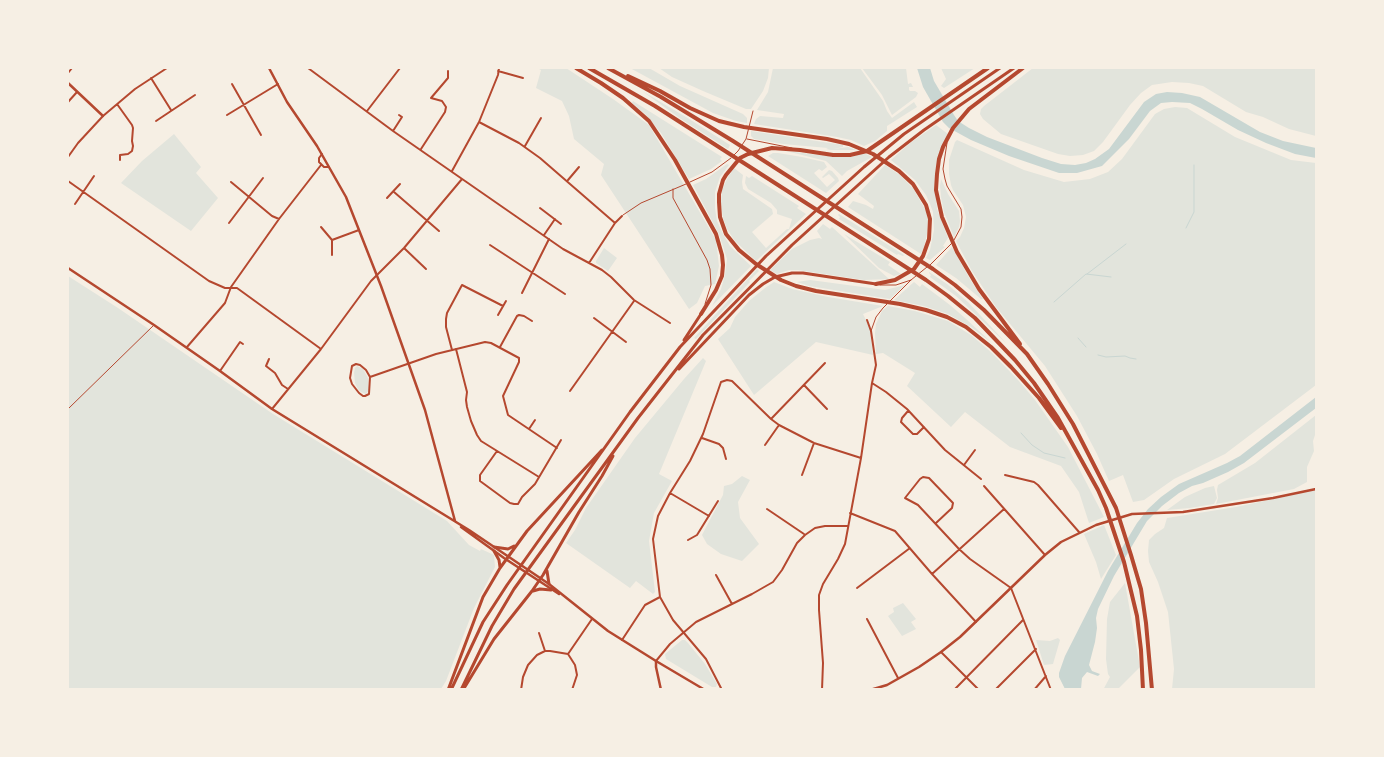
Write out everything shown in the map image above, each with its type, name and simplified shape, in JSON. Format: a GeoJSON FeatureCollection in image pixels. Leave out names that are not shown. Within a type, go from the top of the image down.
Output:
{"type":"FeatureCollection","features":[{"type":"Feature","properties":{"kind":"highway"},"geometry":{"type":"LineString","coordinates":[[449,690],[483,622],[507,585],[630,412],[680,347],[718,286],[722,276],[721,249],[716,234],[685,178],[649,121],[601,82],[576,68]]}},
{"type":"Feature","properties":{"kind":"highway"},"geometry":{"type":"LineString","coordinates":[[589,68],[655,106],[926,280],[967,311],[1002,345],[1058,418],[1072,441],[1106,508],[1124,562],[1137,616],[1141,650],[1142,690]]}},
{"type":"Feature","properties":{"kind":"highway"},"geometry":{"type":"LineString","coordinates":[[608,68],[660,91],[719,121],[839,142],[868,151],[891,165],[906,178],[920,194],[930,219],[930,233],[926,250],[919,264],[914,269],[895,280],[876,284],[803,273],[792,273],[775,277],[749,295],[664,383]]}},
{"type":"Feature","properties":{"kind":"highway"},"geometry":{"type":"LineString","coordinates":[[608,68],[661,97],[733,141],[933,269],[984,310],[1027,354]]}},
{"type":"Feature","properties":{"kind":"highway"},"geometry":{"type":"LineString","coordinates":[[988,68],[918,114],[867,151],[846,155],[833,155],[772,148],[740,158],[723,180],[719,194],[718,208],[722,226],[731,241],[749,259],[781,280],[816,291],[926,310],[961,324],[981,338],[1022,378],[1072,441]]}},
{"type":"Feature","properties":{"kind":"highway"},"geometry":{"type":"LineString","coordinates":[[680,347],[784,238],[870,162],[893,143],[1000,68]]}},
{"type":"Feature","properties":{"kind":"highway"},"geometry":{"type":"LineString","coordinates":[[462,690],[492,626],[514,589],[664,383],[703,335],[771,265],[889,157],[924,130],[1014,68]]}},
{"type":"Feature","properties":{"kind":"highway"},"geometry":{"type":"LineString","coordinates":[[1023,68],[965,113],[957,122],[943,147],[939,159],[936,174],[936,190],[942,217],[957,252],[979,289],[1007,325],[1073,424],[1116,508],[1132,555],[1141,590],[1152,690]]}},
{"type":"Feature","properties":{"kind":"highway"},"geometry":{"type":"LineString","coordinates":[[449,690],[483,597],[500,568],[530,528],[612,439]]}},
{"type":"Feature","properties":{"kind":"highway"},"geometry":{"type":"LineString","coordinates":[[462,690],[499,632],[548,568],[618,446]]}},
{"type":"Feature","properties":{"kind":"highway"},"geometry":{"type":"LineString","coordinates":[[494,547],[508,549],[516,545]]}},
{"type":"Feature","properties":{"kind":"highway"},"geometry":{"type":"LineString","coordinates":[[494,551],[499,560],[500,568]]}},
{"type":"Feature","properties":{"kind":"highway"},"geometry":{"type":"LineString","coordinates":[[548,568],[547,577],[549,584]]}},
{"type":"Feature","properties":{"kind":"highway"},"geometry":{"type":"LineString","coordinates":[[532,591],[539,589],[551,590]]}},
{"type":"Feature","properties":{"kind":"main road"},"geometry":{"type":"LineString","coordinates":[[269,68],[287,102],[322,154],[346,196],[377,275],[425,410],[456,522]]}},
{"type":"Feature","properties":{"kind":"main road"},"geometry":{"type":"LineString","coordinates":[[68,83],[103,116]]}},
{"type":"Feature","properties":{"kind":"main road"},"geometry":{"type":"LineString","coordinates":[[68,268],[154,325],[272,409],[456,522],[494,551],[564,597]]}},
{"type":"Feature","properties":{"kind":"main road"},"geometry":{"type":"LineString","coordinates":[[870,690],[887,685],[941,652],[960,637],[1045,555],[1061,542],[1079,532],[1132,514],[1183,512],[1273,498],[1316,489]]}},
{"type":"Feature","properties":{"kind":"main road"},"geometry":{"type":"LineString","coordinates":[[477,538],[494,547],[507,558]]}},
{"type":"Feature","properties":{"kind":"main road"},"geometry":{"type":"LineString","coordinates":[[540,580],[549,584],[592,619],[622,640],[705,690]]}},
{"type":"Feature","properties":{"kind":"main road"},"geometry":{"type":"LineString","coordinates":[[656,661],[661,689]]}},
{"type":"Feature","properties":{"kind":"street"},"geometry":{"type":"LineString","coordinates":[[68,73],[72,68]]}},
{"type":"Feature","properties":{"kind":"street"},"geometry":{"type":"LineString","coordinates":[[157,68],[160,72]]}},
{"type":"Feature","properties":{"kind":"street"},"geometry":{"type":"LineString","coordinates":[[68,157],[103,116],[151,78],[167,68]]}},
{"type":"Feature","properties":{"kind":"street"},"geometry":{"type":"LineString","coordinates":[[308,68],[462,179],[550,239],[602,270],[634,300],[670,323]]}},
{"type":"Feature","properties":{"kind":"street"},"geometry":{"type":"LineString","coordinates":[[368,111],[400,68]]}},
{"type":"Feature","properties":{"kind":"street"},"geometry":{"type":"LineString","coordinates":[[452,171],[479,122],[499,69],[523,78]]}},
{"type":"Feature","properties":{"kind":"street"},"geometry":{"type":"LineString","coordinates":[[421,150],[445,112],[446,107],[442,101],[431,98],[448,78],[448,71]]}},
{"type":"Feature","properties":{"kind":"street"},"geometry":{"type":"LineString","coordinates":[[151,78],[171,110]]}},
{"type":"Feature","properties":{"kind":"street"},"geometry":{"type":"LineString","coordinates":[[232,84],[261,135]]}},
{"type":"Feature","properties":{"kind":"street"},"geometry":{"type":"LineString","coordinates":[[228,115],[278,84]]}},
{"type":"Feature","properties":{"kind":"street"},"geometry":{"type":"LineString","coordinates":[[68,102],[77,92]]}},
{"type":"Feature","properties":{"kind":"street"},"geometry":{"type":"LineString","coordinates":[[156,121],[195,95]]}},
{"type":"Feature","properties":{"kind":"street"},"geometry":{"type":"LineString","coordinates":[[117,104],[133,128],[132,151],[128,154],[120,155],[120,160]]}},
{"type":"Feature","properties":{"kind":"street"},"geometry":{"type":"LineString","coordinates":[[393,131],[402,117],[400,114]]}},
{"type":"Feature","properties":{"kind":"street"},"geometry":{"type":"LineString","coordinates":[[525,147],[541,118]]}},
{"type":"Feature","properties":{"kind":"street"},"geometry":{"type":"LineString","coordinates":[[479,122],[525,147],[540,158],[615,223]]}},
{"type":"Feature","properties":{"kind":"street"},"geometry":{"type":"LineString","coordinates":[[321,165],[319,158],[322,154]]}},
{"type":"Feature","properties":{"kind":"street"},"geometry":{"type":"LineString","coordinates":[[321,165],[324,167],[329,166]]}},
{"type":"Feature","properties":{"kind":"street"},"geometry":{"type":"LineString","coordinates":[[187,348],[225,302],[231,287],[279,219],[321,165]]}},
{"type":"Feature","properties":{"kind":"street"},"geometry":{"type":"LineString","coordinates":[[567,181],[579,167]]}},
{"type":"Feature","properties":{"kind":"street"},"geometry":{"type":"LineString","coordinates":[[74,204],[94,176]]}},
{"type":"Feature","properties":{"kind":"street"},"geometry":{"type":"LineString","coordinates":[[228,223],[264,178]]}},
{"type":"Feature","properties":{"kind":"street"},"geometry":{"type":"LineString","coordinates":[[272,409],[371,281],[404,248],[462,179]]}},
{"type":"Feature","properties":{"kind":"street"},"geometry":{"type":"LineString","coordinates":[[68,181],[209,281],[217,286],[237,288],[321,348]]}},
{"type":"Feature","properties":{"kind":"street"},"geometry":{"type":"LineString","coordinates":[[230,182],[272,216],[279,219]]}},
{"type":"Feature","properties":{"kind":"street"},"geometry":{"type":"LineString","coordinates":[[387,198],[400,184]]}},
{"type":"Feature","properties":{"kind":"street"},"geometry":{"type":"LineString","coordinates":[[394,192],[439,231]]}},
{"type":"Feature","properties":{"kind":"street"},"geometry":{"type":"LineString","coordinates":[[540,208],[562,224]]}},
{"type":"Feature","properties":{"kind":"street"},"geometry":{"type":"LineString","coordinates":[[589,263],[615,223],[622,216]]}},
{"type":"Feature","properties":{"kind":"street"},"geometry":{"type":"LineString","coordinates":[[544,235],[555,220]]}},
{"type":"Feature","properties":{"kind":"street"},"geometry":{"type":"LineString","coordinates":[[321,227],[332,240],[332,255]]}},
{"type":"Feature","properties":{"kind":"street"},"geometry":{"type":"LineString","coordinates":[[332,240],[359,230]]}},
{"type":"Feature","properties":{"kind":"street"},"geometry":{"type":"LineString","coordinates":[[522,293],[550,239]]}},
{"type":"Feature","properties":{"kind":"street"},"geometry":{"type":"LineString","coordinates":[[490,245],[565,294]]}},
{"type":"Feature","properties":{"kind":"street"},"geometry":{"type":"LineString","coordinates":[[404,248],[426,269]]}},
{"type":"Feature","properties":{"kind":"street"},"geometry":{"type":"LineString","coordinates":[[452,350],[446,327],[446,318],[462,285],[503,306]]}},
{"type":"Feature","properties":{"kind":"street"},"geometry":{"type":"LineString","coordinates":[[570,391],[634,300]]}},
{"type":"Feature","properties":{"kind":"street"},"geometry":{"type":"LineString","coordinates":[[498,316],[506,302]]}},
{"type":"Feature","properties":{"kind":"street"},"geometry":{"type":"LineString","coordinates":[[500,348],[516,316],[524,316],[532,321]]}},
{"type":"Feature","properties":{"kind":"street"},"geometry":{"type":"LineString","coordinates":[[594,318],[626,342]]}},
{"type":"Feature","properties":{"kind":"street"},"geometry":{"type":"LineString","coordinates":[[822,690],[823,663],[819,595],[843,548],[862,458],[876,365],[871,330],[867,320]]}},
{"type":"Feature","properties":{"kind":"street"},"geometry":{"type":"LineString","coordinates":[[237,340],[243,344]]}},
{"type":"Feature","properties":{"kind":"street"},"geometry":{"type":"LineString","coordinates":[[220,371],[240,342]]}},
{"type":"Feature","properties":{"kind":"street"},"geometry":{"type":"LineString","coordinates":[[370,377],[452,350],[490,342],[519,358],[519,362],[503,396],[508,415],[557,448]]}},
{"type":"Feature","properties":{"kind":"street"},"geometry":{"type":"LineString","coordinates":[[456,349],[466,392],[466,400],[477,436],[539,477]]}},
{"type":"Feature","properties":{"kind":"street"},"geometry":{"type":"LineString","coordinates":[[269,359],[266,366],[275,373],[282,385],[288,389]]}},
{"type":"Feature","properties":{"kind":"street"},"geometry":{"type":"LineString","coordinates":[[771,419],[825,363]]}},
{"type":"Feature","properties":{"kind":"street"},"geometry":{"type":"LineString","coordinates":[[360,365],[370,377],[369,394],[363,396],[352,384],[350,378],[352,366],[360,365]]}},
{"type":"Feature","properties":{"kind":"street"},"geometry":{"type":"LineString","coordinates":[[722,690],[706,659],[683,633],[660,597],[653,539],[658,516],[690,461],[721,382],[732,381],[779,425],[814,442],[862,458]]}},
{"type":"Feature","properties":{"kind":"street"},"geometry":{"type":"LineString","coordinates":[[872,383],[908,411],[933,438],[981,479]]}},
{"type":"Feature","properties":{"kind":"street"},"geometry":{"type":"LineString","coordinates":[[804,385],[827,409]]}},
{"type":"Feature","properties":{"kind":"street"},"geometry":{"type":"LineString","coordinates":[[908,411],[901,422],[907,429],[913,434],[917,434],[924,427]]}},
{"type":"Feature","properties":{"kind":"street"},"geometry":{"type":"LineString","coordinates":[[528,429],[534,420]]}},
{"type":"Feature","properties":{"kind":"street"},"geometry":{"type":"LineString","coordinates":[[765,445],[779,425]]}},
{"type":"Feature","properties":{"kind":"street"},"geometry":{"type":"LineString","coordinates":[[701,437],[719,444],[723,448],[726,459]]}},
{"type":"Feature","properties":{"kind":"street"},"geometry":{"type":"LineString","coordinates":[[497,450],[480,475],[480,482],[510,503],[518,504],[535,484],[562,440]]}},
{"type":"Feature","properties":{"kind":"street"},"geometry":{"type":"LineString","coordinates":[[802,475],[814,442]]}},
{"type":"Feature","properties":{"kind":"street"},"geometry":{"type":"LineString","coordinates":[[964,465],[975,450]]}},
{"type":"Feature","properties":{"kind":"street"},"geometry":{"type":"LineString","coordinates":[[1005,475],[1034,482],[1038,485],[1079,532]]}},
{"type":"Feature","properties":{"kind":"street"},"geometry":{"type":"LineString","coordinates":[[936,523],[952,508],[953,503],[929,478],[923,477],[920,478],[905,498],[918,505],[970,559],[1011,588],[1051,690]]}},
{"type":"Feature","properties":{"kind":"street"},"geometry":{"type":"LineString","coordinates":[[984,486],[1045,555]]}},
{"type":"Feature","properties":{"kind":"street"},"geometry":{"type":"LineString","coordinates":[[670,493],[708,516]]}},
{"type":"Feature","properties":{"kind":"street"},"geometry":{"type":"LineString","coordinates":[[688,540],[697,535],[718,501]]}},
{"type":"Feature","properties":{"kind":"street"},"geometry":{"type":"LineString","coordinates":[[767,509],[805,534]]}},
{"type":"Feature","properties":{"kind":"street"},"geometry":{"type":"LineString","coordinates":[[932,574],[1004,509]]}},
{"type":"Feature","properties":{"kind":"street"},"geometry":{"type":"LineString","coordinates":[[850,513],[895,531],[976,622]]}},
{"type":"Feature","properties":{"kind":"street"},"geometry":{"type":"LineString","coordinates":[[656,661],[666,648],[696,622],[773,582],[797,543],[805,534],[815,528],[825,526],[848,526]]}},
{"type":"Feature","properties":{"kind":"street"},"geometry":{"type":"LineString","coordinates":[[857,588],[910,548]]}},
{"type":"Feature","properties":{"kind":"street"},"geometry":{"type":"LineString","coordinates":[[716,576],[732,604]]}},
{"type":"Feature","properties":{"kind":"street"},"geometry":{"type":"LineString","coordinates":[[622,640],[645,605],[660,597]]}},
{"type":"Feature","properties":{"kind":"street"},"geometry":{"type":"LineString","coordinates":[[568,654],[592,619]]}},
{"type":"Feature","properties":{"kind":"street"},"geometry":{"type":"LineString","coordinates":[[867,619],[898,678]]}},
{"type":"Feature","properties":{"kind":"street"},"geometry":{"type":"LineString","coordinates":[[954,690],[1023,620]]}},
{"type":"Feature","properties":{"kind":"street"},"geometry":{"type":"LineString","coordinates":[[539,633],[545,652]]}},
{"type":"Feature","properties":{"kind":"street"},"geometry":{"type":"LineString","coordinates":[[995,690],[1036,648]]}},
{"type":"Feature","properties":{"kind":"street"},"geometry":{"type":"LineString","coordinates":[[521,690],[523,677],[528,665],[537,655],[556,651],[568,654],[575,665],[576,675],[572,690]]}},
{"type":"Feature","properties":{"kind":"street"},"geometry":{"type":"LineString","coordinates":[[941,652],[979,690]]}},
{"type":"Feature","properties":{"kind":"street"},"geometry":{"type":"LineString","coordinates":[[1034,690],[1046,676]]}},
{"type":"Feature","properties":{"kind":"lane"},"geometry":{"type":"LineString","coordinates":[[622,216],[641,203],[712,172],[738,151],[746,139],[753,111]]}},
{"type":"Feature","properties":{"kind":"lane"},"geometry":{"type":"LineString","coordinates":[[871,330],[884,306],[948,247],[955,239],[961,227],[961,209],[947,186],[943,168],[949,135]]}},
{"type":"Feature","properties":{"kind":"lane"},"geometry":{"type":"LineString","coordinates":[[746,139],[800,150]]}},
{"type":"Feature","properties":{"kind":"lane"},"geometry":{"type":"LineString","coordinates":[[673,189],[673,198],[707,260],[710,270],[711,285],[701,314]]}},
{"type":"Feature","properties":{"kind":"lane"},"geometry":{"type":"LineString","coordinates":[[876,284],[890,286],[911,280]]}},
{"type":"Feature","properties":{"kind":"lane"},"geometry":{"type":"LineString","coordinates":[[68,409],[154,325]]}},
{"type":"Feature","properties":{"kind":"shaded area"},"geometry":{"type":"Polygon","coordinates":[[[537,68],[566,68],[649,125],[716,240],[719,266],[715,284],[705,286],[697,303],[689,309],[601,175],[604,164],[574,139],[569,116],[562,101],[536,88],[541,70],[537,68]]]}},
{"type":"Feature","properties":{"kind":"shaded area"},"geometry":{"type":"Polygon","coordinates":[[[630,68],[649,68],[680,86],[743,114],[747,118],[747,123],[713,113],[630,68]]]}},
{"type":"Feature","properties":{"kind":"shaded area"},"geometry":{"type":"Polygon","coordinates":[[[659,68],[769,68],[768,78],[763,91],[751,109],[746,109],[672,77],[659,68]]]}},
{"type":"Feature","properties":{"kind":"shaded area"},"geometry":{"type":"Polygon","coordinates":[[[773,68],[860,68],[883,101],[892,118],[914,102],[917,107],[887,126],[887,131],[875,141],[864,146],[851,140],[837,137],[754,124],[760,116],[783,118],[784,114],[757,110],[768,92],[773,68]]]}},
{"type":"Feature","properties":{"kind":"shaded area"},"geometry":{"type":"Polygon","coordinates":[[[862,68],[906,68],[908,84],[911,83],[913,87],[909,87],[909,90],[918,93],[916,97],[892,115],[882,95],[862,68]]]}},
{"type":"Feature","properties":{"kind":"shaded area"},"geometry":{"type":"Polygon","coordinates":[[[917,68],[930,68],[934,81],[958,121],[987,137],[1061,164],[1075,165],[1095,159],[1109,149],[1144,102],[1156,94],[1167,92],[1200,97],[1260,132],[1283,141],[1316,148],[1316,158],[1295,154],[1266,143],[1238,130],[1190,103],[1172,102],[1161,103],[1150,111],[1129,139],[1102,166],[1077,173],[1059,173],[1009,156],[971,140],[949,128],[943,122],[923,87],[917,68]]]}},
{"type":"Feature","properties":{"kind":"shaded area"},"geometry":{"type":"Polygon","coordinates":[[[941,68],[975,68],[944,88],[941,86],[946,79],[941,68]]]}},
{"type":"Feature","properties":{"kind":"shaded area"},"geometry":{"type":"Polygon","coordinates":[[[1033,68],[1316,68],[1316,136],[1289,129],[1263,117],[1246,112],[1203,86],[1172,82],[1152,85],[1141,93],[1094,151],[1083,155],[1070,156],[1058,154],[1001,134],[983,119],[980,114],[984,106],[1033,68]]]}},
{"type":"Feature","properties":{"kind":"shaded area"},"geometry":{"type":"Polygon","coordinates":[[[642,91],[730,145],[728,149],[681,119],[642,91]]]}},
{"type":"Feature","properties":{"kind":"shaded area"},"geometry":{"type":"Polygon","coordinates":[[[633,101],[722,157],[720,159],[722,161],[711,169],[689,179],[661,133],[646,115],[632,103],[633,101]]]}},
{"type":"Feature","properties":{"kind":"shaded area"},"geometry":{"type":"Polygon","coordinates":[[[1175,107],[1187,108],[1235,137],[1291,160],[1316,163],[1316,385],[1225,454],[1174,479],[1144,500],[1133,502],[1123,475],[1109,481],[1077,416],[1045,366],[996,307],[972,271],[956,241],[964,228],[966,217],[963,205],[951,185],[949,160],[957,140],[1024,170],[1064,182],[1090,179],[1108,172],[1122,159],[1155,114],[1164,109],[1175,107]]]}},
{"type":"Feature","properties":{"kind":"shaded area"},"geometry":{"type":"Polygon","coordinates":[[[936,125],[948,134],[939,152],[935,187],[937,209],[948,238],[943,246],[945,247],[930,260],[926,258],[930,250],[934,230],[933,212],[930,204],[915,180],[891,160],[910,143],[936,125]]]}},
{"type":"Feature","properties":{"kind":"shaded area"},"geometry":{"type":"Polygon","coordinates":[[[751,131],[843,145],[843,147],[833,149],[848,147],[856,150],[831,150],[826,149],[828,148],[754,139],[751,136],[751,131]]]}},
{"type":"Feature","properties":{"kind":"shaded area"},"geometry":{"type":"Polygon","coordinates":[[[174,134],[201,167],[196,173],[218,198],[191,231],[121,183],[142,161],[174,134]]]}},
{"type":"Feature","properties":{"kind":"shaded area"},"geometry":{"type":"Polygon","coordinates":[[[786,151],[836,157],[852,157],[864,153],[872,157],[847,171],[842,176],[826,161],[786,151]]]}},
{"type":"Feature","properties":{"kind":"shaded area"},"geometry":{"type":"Polygon","coordinates":[[[773,153],[824,162],[827,167],[822,171],[819,169],[814,173],[827,187],[835,180],[829,174],[822,177],[829,170],[832,171],[839,181],[826,193],[768,156],[773,153]]]}},
{"type":"Feature","properties":{"kind":"shaded area"},"geometry":{"type":"Polygon","coordinates":[[[727,164],[729,165],[720,177],[715,192],[717,221],[730,246],[751,266],[712,306],[721,289],[727,259],[719,234],[693,185],[706,179],[727,164]]]}},
{"type":"Feature","properties":{"kind":"shaded area"},"geometry":{"type":"Polygon","coordinates":[[[885,165],[900,175],[913,188],[926,211],[928,219],[927,234],[921,254],[848,207],[853,201],[873,209],[874,206],[858,194],[885,165]]]}},
{"type":"Feature","properties":{"kind":"shaded area"},"geometry":{"type":"Polygon","coordinates":[[[734,168],[743,175],[743,189],[772,209],[773,214],[752,232],[766,248],[789,229],[792,219],[777,214],[777,210],[771,203],[748,189],[745,183],[746,176],[749,178],[752,176],[799,206],[797,208],[806,214],[756,261],[735,241],[727,229],[723,218],[722,190],[734,168]]]}},
{"type":"Feature","properties":{"kind":"shaded area"},"geometry":{"type":"Polygon","coordinates":[[[941,179],[959,211],[959,227],[954,237],[944,212],[940,186],[941,179]]]}},
{"type":"Feature","properties":{"kind":"shaded area"},"geometry":{"type":"Polygon","coordinates":[[[839,214],[904,255],[897,255],[839,219],[839,214]]]}},
{"type":"Feature","properties":{"kind":"shaded area"},"geometry":{"type":"Polygon","coordinates":[[[823,224],[830,229],[832,227],[889,279],[864,280],[798,270],[789,270],[777,274],[770,270],[792,249],[810,240],[822,239],[817,231],[823,224]]]}},
{"type":"Feature","properties":{"kind":"shaded area"},"geometry":{"type":"Polygon","coordinates":[[[844,234],[890,262],[888,265],[901,274],[894,276],[879,268],[844,234]]]}},
{"type":"Feature","properties":{"kind":"shaded area"},"geometry":{"type":"Polygon","coordinates":[[[952,247],[971,281],[983,299],[936,265],[952,247]]]}},
{"type":"Feature","properties":{"kind":"shaded area"},"geometry":{"type":"Polygon","coordinates":[[[604,248],[617,258],[608,271],[596,263],[604,248]]]}},
{"type":"Feature","properties":{"kind":"shaded area"},"geometry":{"type":"Polygon","coordinates":[[[757,269],[759,271],[750,282],[696,339],[694,338],[757,269]]]}},
{"type":"Feature","properties":{"kind":"shaded area"},"geometry":{"type":"Polygon","coordinates":[[[929,272],[968,302],[1007,344],[956,296],[930,277],[929,272]]]}},
{"type":"Feature","properties":{"kind":"shaded area"},"geometry":{"type":"Polygon","coordinates":[[[68,276],[273,414],[447,521],[469,545],[494,555],[495,567],[474,608],[446,681],[441,689],[68,689],[68,276]]]}},
{"type":"Feature","properties":{"kind":"shaded area"},"geometry":{"type":"Polygon","coordinates":[[[810,280],[885,290],[905,285],[890,299],[809,286],[797,282],[810,280]]]}},
{"type":"Feature","properties":{"kind":"shaded area"},"geometry":{"type":"Polygon","coordinates":[[[774,282],[792,289],[828,297],[883,306],[863,314],[870,328],[873,355],[816,342],[754,395],[718,339],[730,328],[735,317],[749,301],[774,282]]]}},
{"type":"Feature","properties":{"kind":"shaded area"},"geometry":{"type":"Polygon","coordinates":[[[914,282],[920,287],[922,284],[950,305],[992,343],[971,327],[948,314],[924,306],[894,300],[914,282]]]}},
{"type":"Feature","properties":{"kind":"shaded area"},"geometry":{"type":"Polygon","coordinates":[[[888,306],[915,311],[948,321],[971,335],[992,353],[1035,400],[1068,447],[1104,517],[1089,523],[1079,492],[1061,466],[1010,447],[965,412],[951,427],[907,386],[915,373],[883,353],[876,354],[876,324],[882,311],[888,306]]]}},
{"type":"Feature","properties":{"kind":"shaded area"},"geometry":{"type":"Polygon","coordinates":[[[703,358],[706,361],[659,474],[672,481],[654,513],[649,541],[655,592],[653,594],[636,581],[630,588],[566,543],[586,508],[635,438],[703,358]]]}},
{"type":"Feature","properties":{"kind":"shaded area"},"geometry":{"type":"Polygon","coordinates":[[[357,366],[363,369],[368,378],[369,390],[366,394],[358,389],[355,383],[354,373],[357,366]]]}},
{"type":"Feature","properties":{"kind":"shaded area"},"geometry":{"type":"Polygon","coordinates":[[[1316,397],[1316,408],[1244,463],[1179,493],[1147,521],[1114,576],[1098,609],[1095,642],[1089,665],[1092,671],[1100,674],[1098,676],[1087,672],[1082,678],[1081,689],[1065,689],[1059,673],[1065,656],[1108,571],[1137,523],[1148,509],[1179,484],[1240,456],[1316,397]]]}},
{"type":"Feature","properties":{"kind":"shaded area"},"geometry":{"type":"Polygon","coordinates":[[[1316,415],[1316,432],[1313,441],[1314,451],[1307,467],[1307,482],[1294,489],[1216,504],[1218,485],[1255,463],[1316,415]]]}},
{"type":"Feature","properties":{"kind":"shaded area"},"geometry":{"type":"Polygon","coordinates":[[[742,476],[750,480],[738,502],[740,518],[759,544],[742,561],[721,554],[707,544],[702,535],[723,495],[724,486],[732,484],[742,476]]]}},
{"type":"Feature","properties":{"kind":"shaded area"},"geometry":{"type":"Polygon","coordinates":[[[1214,486],[1217,498],[1214,504],[1167,510],[1185,497],[1214,486]]]}},
{"type":"Feature","properties":{"kind":"shaded area"},"geometry":{"type":"Polygon","coordinates":[[[1316,490],[1316,689],[1172,689],[1174,669],[1168,612],[1149,562],[1149,540],[1164,528],[1167,518],[1236,507],[1316,490]]]}},
{"type":"Feature","properties":{"kind":"shaded area"},"geometry":{"type":"Polygon","coordinates":[[[1104,525],[1116,555],[1101,579],[1084,534],[1104,525]]]}},
{"type":"Feature","properties":{"kind":"shaded area"},"geometry":{"type":"Polygon","coordinates":[[[1125,583],[1140,667],[1118,689],[1103,690],[1110,677],[1106,659],[1107,619],[1110,602],[1125,583]]]}},
{"type":"Feature","properties":{"kind":"shaded area"},"geometry":{"type":"Polygon","coordinates":[[[903,603],[916,619],[911,622],[916,629],[902,636],[888,616],[894,612],[893,608],[903,603]]]}},
{"type":"Feature","properties":{"kind":"shaded area"},"geometry":{"type":"Polygon","coordinates":[[[1058,638],[1060,640],[1053,664],[1044,665],[1036,640],[1050,641],[1058,638]]]}},
{"type":"Feature","properties":{"kind":"shaded area"},"geometry":{"type":"Polygon","coordinates":[[[682,640],[688,643],[705,664],[717,684],[716,687],[712,687],[666,659],[665,654],[682,640]]]}},
{"type":"Feature","properties":{"kind":"waterway"},"geometry":{"type":"LineString","coordinates":[[1186,228],[1194,212],[1194,165]]}},
{"type":"Feature","properties":{"kind":"waterway"},"geometry":{"type":"LineString","coordinates":[[1087,274],[1126,244]]}},
{"type":"Feature","properties":{"kind":"waterway"},"geometry":{"type":"LineString","coordinates":[[1054,302],[1086,274],[1111,277]]}},
{"type":"Feature","properties":{"kind":"waterway"},"geometry":{"type":"LineString","coordinates":[[1078,338],[1086,347]]}},
{"type":"Feature","properties":{"kind":"waterway"},"geometry":{"type":"LineString","coordinates":[[1098,355],[1106,357],[1125,356],[1136,359]]}},
{"type":"Feature","properties":{"kind":"waterway"},"geometry":{"type":"LineString","coordinates":[[1021,433],[1032,445],[1044,453],[1065,458]]}}]}
